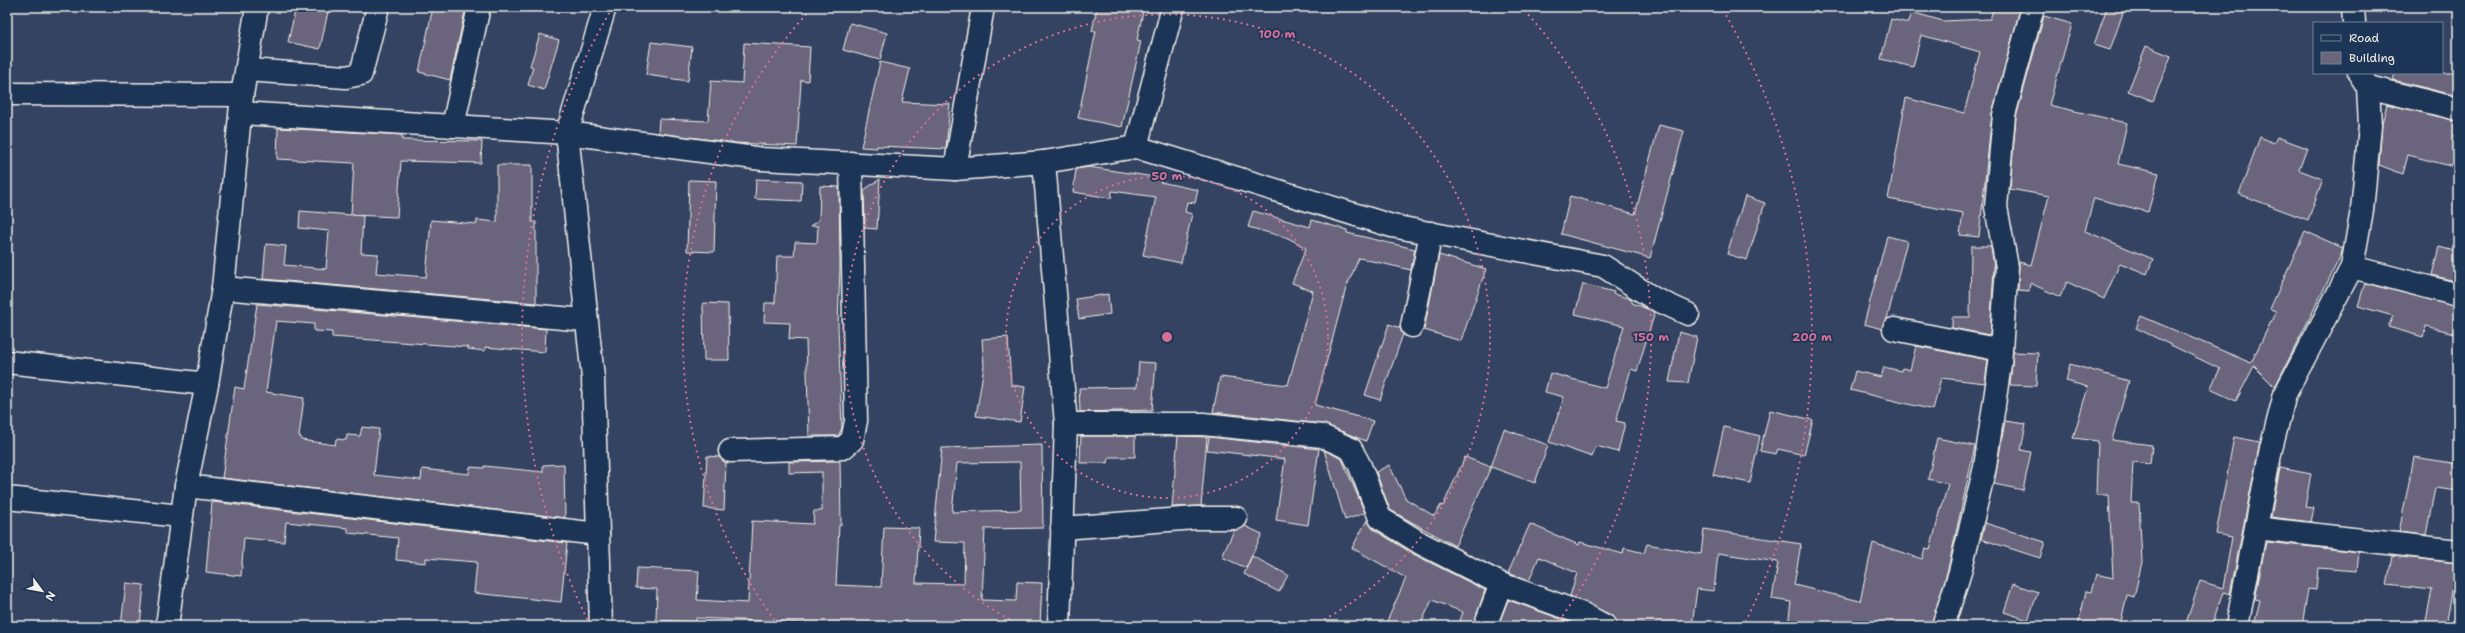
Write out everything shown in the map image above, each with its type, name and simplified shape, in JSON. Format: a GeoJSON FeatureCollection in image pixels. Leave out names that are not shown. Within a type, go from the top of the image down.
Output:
{"type":"FeatureCollection","features":[{"type":"Feature","properties":{"kind":"street"},"geometry":{"type":"LineString","coordinates":[[167,626],[181,516],[207,384],[223,288],[242,104],[257,7]]}},
{"type":"Feature","properties":{"kind":"street"},"geometry":{"type":"LineString","coordinates":[[247,70],[346,77],[361,74],[378,7]]}},
{"type":"Feature","properties":{"kind":"street"},"geometry":{"type":"LineString","coordinates":[[453,126],[479,7]]}},
{"type":"Feature","properties":{"kind":"street"},"geometry":{"type":"LineString","coordinates":[[600,626],[593,378],[585,320],[568,133],[605,7]]}},
{"type":"Feature","properties":{"kind":"street"},"geometry":{"type":"LineString","coordinates":[[955,169],[983,7]]}},
{"type":"Feature","properties":{"kind":"street"},"geometry":{"type":"LineString","coordinates":[[1136,147],[1173,7]]}},
{"type":"Feature","properties":{"kind":"street"},"geometry":{"type":"LineString","coordinates":[[1943,626],[1960,572],[1985,468],[2001,350],[2007,267],[1996,207],[2004,115],[2033,7]]}},
{"type":"Feature","properties":{"kind":"street"},"geometry":{"type":"LineString","coordinates":[[2354,7],[2354,22]]}},
{"type":"Feature","properties":{"kind":"street"},"geometry":{"type":"LineString","coordinates":[[2238,626],[2271,449],[2285,394],[2352,267],[2364,195],[2370,126],[2364,80],[2458,109]]}},
{"type":"Feature","properties":{"kind":"street"},"geometry":{"type":"LineString","coordinates":[[7,94],[242,104],[453,126],[568,133],[762,158],[955,169],[1044,162],[1136,147],[1392,226],[1603,266],[1653,298],[1688,314]]}},
{"type":"Feature","properties":{"kind":"street"},"geometry":{"type":"LineString","coordinates":[[1044,162],[1066,424],[1059,626]]}},
{"type":"Feature","properties":{"kind":"street"},"geometry":{"type":"LineString","coordinates":[[730,451],[843,448],[854,436],[856,421],[851,163]]}},
{"type":"Feature","properties":{"kind":"street"},"geometry":{"type":"LineString","coordinates":[[1412,326],[1431,233]]}},
{"type":"Feature","properties":{"kind":"street"},"geometry":{"type":"LineString","coordinates":[[2352,267],[2458,295]]}},
{"type":"Feature","properties":{"kind":"street"},"geometry":{"type":"LineString","coordinates":[[223,288],[585,320]]}},
{"type":"Feature","properties":{"kind":"street"},"geometry":{"type":"LineString","coordinates":[[1894,329],[2001,350]]}},
{"type":"Feature","properties":{"kind":"street"},"geometry":{"type":"LineString","coordinates":[[7,362],[207,384]]}},
{"type":"Feature","properties":{"kind":"street"},"geometry":{"type":"LineString","coordinates":[[1066,424],[1203,424],[1322,436],[1351,449],[1360,466],[1380,518],[1422,544],[1501,584],[1584,614],[1605,626]]}},
{"type":"Feature","properties":{"kind":"street"},"geometry":{"type":"LineString","coordinates":[[186,486],[598,534]]}},
{"type":"Feature","properties":{"kind":"street"},"geometry":{"type":"LineString","coordinates":[[7,498],[181,516]]}},
{"type":"Feature","properties":{"kind":"street"},"geometry":{"type":"LineString","coordinates":[[1062,528],[1196,518],[1236,518]]}},
{"type":"Feature","properties":{"kind":"street"},"geometry":{"type":"LineString","coordinates":[[2256,528],[2458,551]]}},
{"type":"Feature","properties":{"kind":"street"},"geometry":{"type":"LineString","coordinates":[[1485,626],[1501,584]]}},
{"type":"Feature","properties":{"kind":"building"},"geometry":{"type":"Polygon","coordinates":[[[296,7],[329,7],[320,49],[288,42],[296,7]]]}},
{"type":"Feature","properties":{"kind":"building"},"geometry":{"type":"Polygon","coordinates":[[[433,7],[466,7],[450,80],[419,72],[433,7]]]}},
{"type":"Feature","properties":{"kind":"building"},"geometry":{"type":"Polygon","coordinates":[[[1097,7],[1144,7],[1137,40],[1141,41],[1122,127],[1078,118],[1096,31],[1092,31],[1097,7]]]}},
{"type":"Feature","properties":{"kind":"building"},"geometry":{"type":"Polygon","coordinates":[[[1994,7],[2020,9],[1992,114],[1979,237],[1960,235],[1963,213],[1888,199],[1906,98],[1964,113],[1980,52],[1921,35],[1913,67],[1881,59],[1891,19],[1908,23],[1911,12],[1943,21],[1990,19],[1994,7]]]}},
{"type":"Feature","properties":{"kind":"building"},"geometry":{"type":"Polygon","coordinates":[[[2107,7],[2125,7],[2110,50],[2094,45],[2107,7]]]}},
{"type":"Feature","properties":{"kind":"building"},"geometry":{"type":"Polygon","coordinates":[[[2044,16],[2072,24],[2049,105],[2127,123],[2118,164],[2159,173],[2148,212],[2094,198],[2085,231],[2153,259],[2147,274],[2120,263],[2104,299],[2067,282],[2060,297],[2030,283],[2029,291],[2018,290],[2019,262],[2031,265],[2049,196],[2010,189],[2016,117],[2044,16]]]}},
{"type":"Feature","properties":{"kind":"building"},"geometry":{"type":"Polygon","coordinates":[[[850,23],[887,33],[880,60],[843,50],[850,23]]]}},
{"type":"Feature","properties":{"kind":"building"},"geometry":{"type":"Polygon","coordinates":[[[540,34],[559,40],[544,90],[528,85],[533,67],[530,66],[540,34]]]}},
{"type":"Feature","properties":{"kind":"building"},"geometry":{"type":"Polygon","coordinates":[[[651,42],[692,47],[688,81],[646,75],[651,42]]]}},
{"type":"Feature","properties":{"kind":"building"},"geometry":{"type":"Polygon","coordinates":[[[744,43],[810,47],[808,81],[801,80],[797,146],[736,143],[658,133],[659,119],[708,121],[711,81],[742,83],[744,43]]]}},
{"type":"Feature","properties":{"kind":"building"},"geometry":{"type":"Polygon","coordinates":[[[2146,46],[2171,56],[2153,101],[2128,91],[2146,46]]]}},
{"type":"Feature","properties":{"kind":"building"},"geometry":{"type":"Polygon","coordinates":[[[880,62],[910,69],[902,102],[950,104],[946,149],[877,146],[877,148],[861,147],[880,62]]]}},
{"type":"Feature","properties":{"kind":"building"},"geometry":{"type":"Polygon","coordinates":[[[2458,73],[2458,96],[2393,80],[2395,74],[2458,73]]]}},
{"type":"Feature","properties":{"kind":"building"},"geometry":{"type":"Polygon","coordinates":[[[2387,104],[2458,121],[2458,168],[2408,155],[2403,174],[2379,165],[2382,123],[2387,104]]]}},
{"type":"Feature","properties":{"kind":"building"},"geometry":{"type":"Polygon","coordinates":[[[1659,125],[1684,131],[1650,258],[1561,234],[1570,196],[1635,214],[1659,125]]]}},
{"type":"Feature","properties":{"kind":"building"},"geometry":{"type":"Polygon","coordinates":[[[278,128],[402,135],[402,140],[482,141],[481,163],[401,161],[397,217],[352,215],[363,216],[361,253],[378,254],[376,273],[426,277],[431,220],[477,224],[477,220],[497,222],[497,165],[532,165],[532,222],[536,222],[536,303],[263,279],[266,244],[286,246],[284,265],[326,269],[329,231],[299,228],[300,211],[351,215],[354,163],[277,159],[278,128]]]}},
{"type":"Feature","properties":{"kind":"building"},"geometry":{"type":"Polygon","coordinates":[[[2260,137],[2274,143],[2277,137],[2307,148],[2299,170],[2323,179],[2308,220],[2239,194],[2260,137]]]}},
{"type":"Feature","properties":{"kind":"building"},"geometry":{"type":"Polygon","coordinates":[[[1089,167],[1161,178],[1160,182],[1198,190],[1195,203],[1187,202],[1185,212],[1192,214],[1181,263],[1143,255],[1156,197],[1112,191],[1111,198],[1073,192],[1076,169],[1089,167]]]}},
{"type":"Feature","properties":{"kind":"building"},"geometry":{"type":"Polygon","coordinates":[[[756,179],[802,181],[801,201],[755,199],[756,179]]]}},
{"type":"Feature","properties":{"kind":"building"},"geometry":{"type":"Polygon","coordinates":[[[880,179],[877,229],[865,228],[864,190],[880,179]]]}},
{"type":"Feature","properties":{"kind":"building"},"geometry":{"type":"Polygon","coordinates":[[[689,180],[716,181],[714,252],[687,251],[689,180]]]}},
{"type":"Feature","properties":{"kind":"building"},"geometry":{"type":"Polygon","coordinates":[[[820,186],[839,187],[840,266],[838,325],[842,428],[838,436],[809,436],[806,340],[789,339],[790,323],[764,322],[765,303],[775,303],[777,256],[794,256],[795,242],[817,243],[818,226],[810,226],[819,220],[820,186]]]}},
{"type":"Feature","properties":{"kind":"building"},"geometry":{"type":"Polygon","coordinates":[[[1745,196],[1765,203],[1747,260],[1727,254],[1745,196]]]}},
{"type":"Feature","properties":{"kind":"building"},"geometry":{"type":"Polygon","coordinates":[[[1253,211],[1310,227],[1312,220],[1347,230],[1347,233],[1415,249],[1411,270],[1359,258],[1346,288],[1315,405],[1373,421],[1366,441],[1323,424],[1213,412],[1220,377],[1288,385],[1313,291],[1292,283],[1306,248],[1288,238],[1248,227],[1253,211]]]}},
{"type":"Feature","properties":{"kind":"building"},"geometry":{"type":"Polygon","coordinates":[[[2305,231],[2343,248],[2341,255],[2275,387],[2254,366],[2236,401],[2210,389],[2220,369],[2136,328],[2141,316],[2251,363],[2276,311],[2270,309],[2305,231]]]}},
{"type":"Feature","properties":{"kind":"building"},"geometry":{"type":"Polygon","coordinates":[[[1887,236],[1907,241],[1887,319],[1882,329],[1864,324],[1887,236]]]}},
{"type":"Feature","properties":{"kind":"building"},"geometry":{"type":"Polygon","coordinates":[[[1971,246],[1991,246],[1994,268],[1990,335],[1952,328],[1952,317],[1970,317],[1971,246]]]}},
{"type":"Feature","properties":{"kind":"building"},"geometry":{"type":"Polygon","coordinates":[[[2439,247],[2458,252],[2458,282],[2432,275],[2439,247]]]}},
{"type":"Feature","properties":{"kind":"building"},"geometry":{"type":"Polygon","coordinates":[[[1439,255],[1486,269],[1461,341],[1424,330],[1439,255]]]}},
{"type":"Feature","properties":{"kind":"building"},"geometry":{"type":"Polygon","coordinates":[[[2365,283],[2458,307],[2458,334],[2426,326],[2423,337],[2388,327],[2393,316],[2358,306],[2365,283]]]}},
{"type":"Feature","properties":{"kind":"building"},"geometry":{"type":"Polygon","coordinates":[[[1583,284],[1614,292],[1613,294],[1632,299],[1632,303],[1655,312],[1637,371],[1631,369],[1616,421],[1625,423],[1618,452],[1596,446],[1592,457],[1549,442],[1564,397],[1545,392],[1550,373],[1605,388],[1624,326],[1575,314],[1583,284]]]}},
{"type":"Feature","properties":{"kind":"building"},"geometry":{"type":"Polygon","coordinates":[[[1108,294],[1110,314],[1079,319],[1076,299],[1108,294]]]}},
{"type":"Feature","properties":{"kind":"building"},"geometry":{"type":"Polygon","coordinates":[[[703,303],[728,304],[729,360],[704,360],[703,303]]]}},
{"type":"Feature","properties":{"kind":"building"},"geometry":{"type":"Polygon","coordinates":[[[257,304],[546,329],[545,352],[485,347],[485,351],[468,349],[468,347],[332,337],[332,332],[314,331],[314,324],[276,321],[266,392],[304,398],[299,436],[301,437],[301,440],[335,445],[336,439],[346,440],[347,435],[360,436],[362,427],[379,429],[374,475],[421,480],[422,469],[469,474],[470,467],[484,468],[484,466],[543,472],[543,465],[564,464],[565,518],[222,478],[235,387],[244,389],[257,304]]]}},
{"type":"Feature","properties":{"kind":"building"},"geometry":{"type":"Polygon","coordinates":[[[1389,324],[1400,328],[1403,334],[1380,400],[1365,395],[1389,324]]]}},
{"type":"Feature","properties":{"kind":"building"},"geometry":{"type":"Polygon","coordinates":[[[1679,332],[1697,337],[1688,383],[1669,382],[1679,332]]]}},
{"type":"Feature","properties":{"kind":"building"},"geometry":{"type":"Polygon","coordinates":[[[1008,337],[1011,385],[1025,387],[1020,422],[976,416],[984,366],[982,339],[1008,337]]]}},
{"type":"Feature","properties":{"kind":"building"},"geometry":{"type":"Polygon","coordinates":[[[1916,346],[1988,360],[1985,383],[1941,378],[1933,410],[1850,390],[1855,371],[1881,377],[1884,367],[1901,371],[1902,368],[1910,370],[1916,346]]]}},
{"type":"Feature","properties":{"kind":"building"},"geometry":{"type":"Polygon","coordinates":[[[2013,352],[2038,353],[2036,386],[2010,385],[2013,352]]]}},
{"type":"Feature","properties":{"kind":"building"},"geometry":{"type":"Polygon","coordinates":[[[1139,362],[1156,363],[1152,410],[1080,412],[1079,388],[1137,387],[1139,362]]]}},
{"type":"Feature","properties":{"kind":"building"},"geometry":{"type":"Polygon","coordinates":[[[2070,364],[2129,381],[2112,440],[2152,445],[2150,464],[2133,462],[2131,503],[2139,503],[2142,562],[2134,597],[2127,595],[2120,626],[2078,626],[2086,591],[2091,592],[2096,574],[2113,578],[2109,495],[2096,495],[2098,441],[2073,438],[2088,387],[2066,381],[2070,364]]]}},
{"type":"Feature","properties":{"kind":"building"},"geometry":{"type":"Polygon","coordinates":[[[1770,410],[1813,420],[1804,455],[1778,449],[1776,454],[1760,451],[1770,410]]]}},
{"type":"Feature","properties":{"kind":"building"},"geometry":{"type":"Polygon","coordinates":[[[2005,421],[2026,424],[2021,450],[2031,452],[2023,490],[1994,484],[2005,421]]]}},
{"type":"Feature","properties":{"kind":"building"},"geometry":{"type":"Polygon","coordinates":[[[1724,427],[1760,436],[1750,483],[1713,475],[1724,427]]]}},
{"type":"Feature","properties":{"kind":"building"},"geometry":{"type":"Polygon","coordinates":[[[1504,429],[1548,445],[1535,483],[1491,467],[1504,429]]]}},
{"type":"Feature","properties":{"kind":"building"},"geometry":{"type":"Polygon","coordinates":[[[1081,436],[1135,436],[1135,457],[1109,457],[1108,463],[1080,463],[1081,436]]]}},
{"type":"Feature","properties":{"kind":"building"},"geometry":{"type":"Polygon","coordinates":[[[1178,436],[1207,437],[1201,506],[1172,507],[1178,436]]]}},
{"type":"Feature","properties":{"kind":"building"},"geometry":{"type":"Polygon","coordinates":[[[1209,437],[1319,449],[1308,525],[1276,520],[1285,459],[1207,450],[1209,437]]]}},
{"type":"Feature","properties":{"kind":"building"},"geometry":{"type":"Polygon","coordinates":[[[2234,437],[2260,442],[2230,594],[2223,592],[2212,626],[2185,626],[2200,581],[2223,588],[2232,537],[2216,534],[2234,437]]]}},
{"type":"Feature","properties":{"kind":"building"},"geometry":{"type":"Polygon","coordinates":[[[1937,438],[1975,446],[1948,569],[1931,626],[1832,626],[1815,622],[1814,626],[1788,626],[1791,602],[1772,599],[1778,562],[1718,553],[1714,591],[1697,589],[1692,626],[1617,626],[1611,615],[1570,596],[1577,573],[1539,557],[1529,581],[1508,573],[1530,524],[1579,545],[1580,542],[1623,554],[1624,548],[1644,553],[1647,544],[1701,554],[1704,529],[1801,544],[1794,585],[1860,601],[1873,543],[1922,559],[1925,548],[1930,549],[1948,484],[1928,479],[1937,438]]]}},
{"type":"Feature","properties":{"kind":"building"},"geometry":{"type":"Polygon","coordinates":[[[1042,445],[1043,528],[985,529],[982,600],[1016,601],[1017,582],[1042,583],[1040,626],[868,626],[696,618],[696,622],[656,620],[657,589],[636,588],[637,568],[699,571],[697,600],[748,603],[752,521],[813,524],[814,511],[822,511],[822,472],[789,473],[789,462],[840,461],[841,525],[839,525],[836,585],[881,587],[884,527],[919,528],[916,583],[964,584],[965,543],[933,542],[942,448],[1042,445]],[[1020,462],[957,463],[952,512],[1021,510],[1020,462]]]}},
{"type":"Feature","properties":{"kind":"building"},"geometry":{"type":"Polygon","coordinates":[[[1324,450],[1342,459],[1365,513],[1345,520],[1324,450]]]}},
{"type":"Feature","properties":{"kind":"building"},"geometry":{"type":"Polygon","coordinates":[[[707,456],[719,457],[726,463],[724,510],[704,508],[707,456]]]}},
{"type":"Feature","properties":{"kind":"building"},"geometry":{"type":"Polygon","coordinates":[[[1465,457],[1491,467],[1455,546],[1390,510],[1376,472],[1389,465],[1406,499],[1434,516],[1441,505],[1443,506],[1465,457]]]}},
{"type":"Feature","properties":{"kind":"building"},"geometry":{"type":"Polygon","coordinates":[[[2414,457],[2458,464],[2458,491],[2435,488],[2426,535],[2399,532],[2414,457]]]}},
{"type":"Feature","properties":{"kind":"building"},"geometry":{"type":"Polygon","coordinates":[[[2280,468],[2311,474],[2305,507],[2314,508],[2311,522],[2271,517],[2280,468]]]}},
{"type":"Feature","properties":{"kind":"building"},"geometry":{"type":"Polygon","coordinates":[[[212,502],[567,543],[561,602],[474,593],[477,562],[426,558],[426,563],[396,560],[398,538],[348,533],[348,528],[286,522],[284,542],[244,538],[241,576],[206,572],[212,502]]]}},
{"type":"Feature","properties":{"kind":"building"},"geometry":{"type":"Polygon","coordinates":[[[1367,520],[1373,529],[1415,555],[1485,590],[1473,626],[1458,626],[1463,612],[1432,600],[1420,626],[1385,626],[1406,578],[1352,548],[1367,520]]]}},
{"type":"Feature","properties":{"kind":"building"},"geometry":{"type":"Polygon","coordinates":[[[1985,523],[2045,542],[2040,558],[1981,539],[1985,523]]]}},
{"type":"Feature","properties":{"kind":"building"},"geometry":{"type":"Polygon","coordinates":[[[1245,526],[1262,534],[1246,568],[1222,557],[1234,530],[1245,526]]]}},
{"type":"Feature","properties":{"kind":"building"},"geometry":{"type":"Polygon","coordinates":[[[2266,542],[2359,552],[2357,571],[2318,568],[2316,590],[2308,589],[2302,626],[2254,626],[2260,600],[2255,599],[2266,542]]]}},
{"type":"Feature","properties":{"kind":"building"},"geometry":{"type":"Polygon","coordinates":[[[1252,556],[1288,575],[1279,592],[1244,574],[1252,556]]]}},
{"type":"Feature","properties":{"kind":"building"},"geometry":{"type":"Polygon","coordinates":[[[2392,556],[2457,563],[2446,626],[2425,626],[2432,590],[2387,585],[2392,556]]]}},
{"type":"Feature","properties":{"kind":"building"},"geometry":{"type":"Polygon","coordinates":[[[126,583],[144,585],[140,626],[121,626],[126,583]]]}},
{"type":"Feature","properties":{"kind":"building"},"geometry":{"type":"Polygon","coordinates":[[[2013,584],[2038,592],[2028,620],[2004,612],[2013,584]]]}},
{"type":"Feature","properties":{"kind":"building"},"geometry":{"type":"Polygon","coordinates":[[[1508,600],[1578,625],[1579,626],[1498,626],[1508,600]]]}}]}
